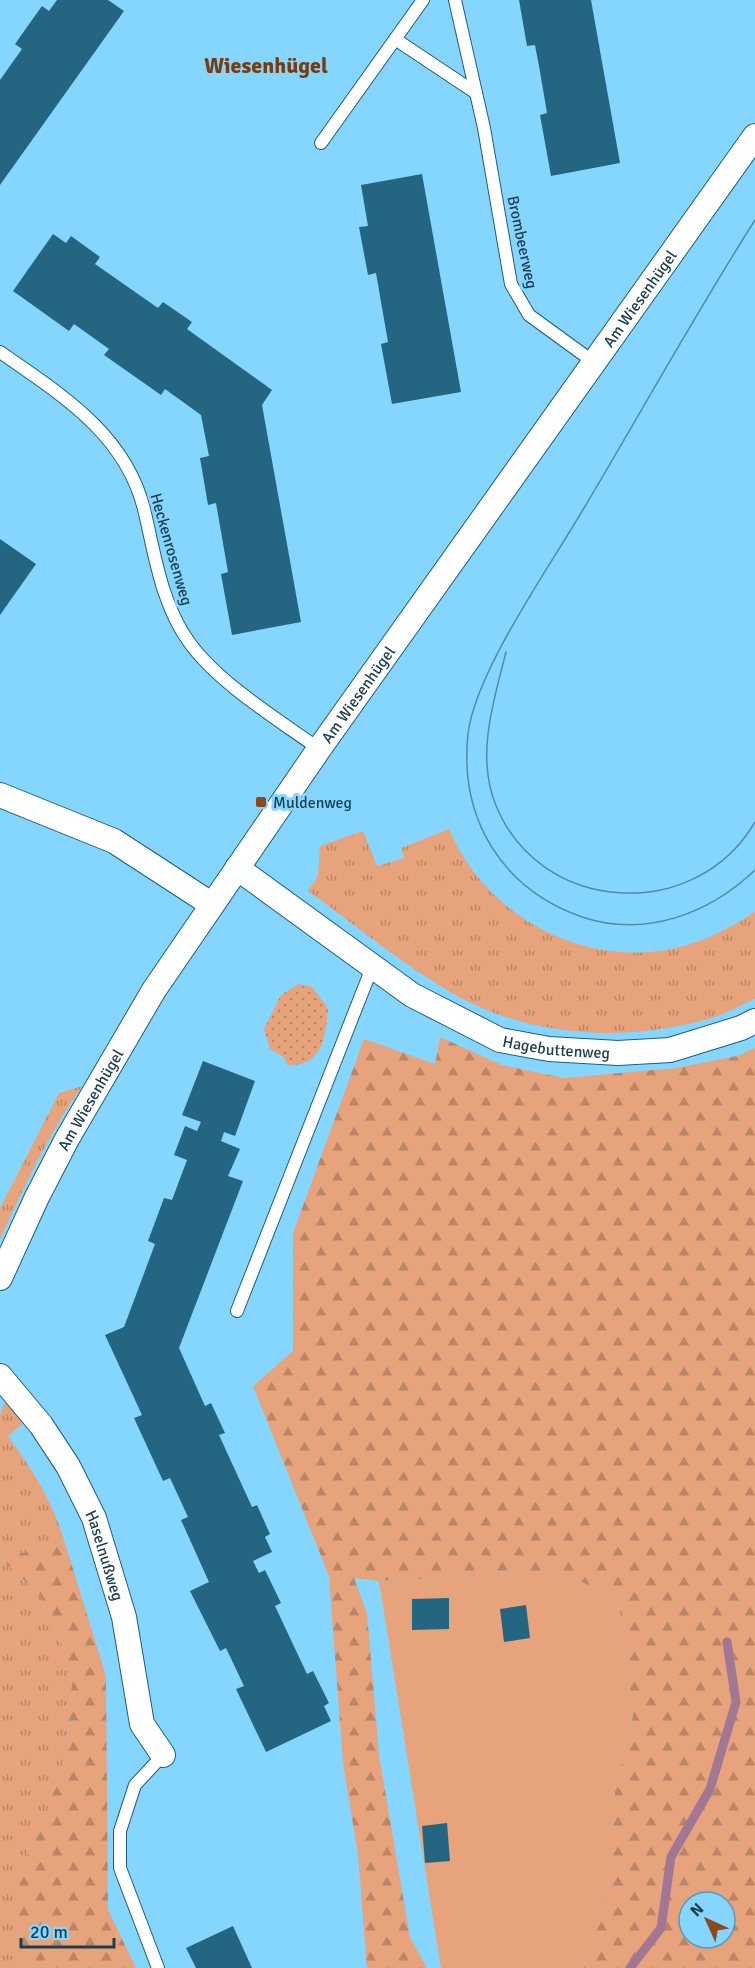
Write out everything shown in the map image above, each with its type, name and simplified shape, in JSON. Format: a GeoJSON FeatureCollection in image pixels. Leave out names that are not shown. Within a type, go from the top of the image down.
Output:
{"type":"FeatureCollection","features":[{"type":"Feature","properties":{"kind":"street","name":"Am Wiesenhügel"},"geometry":{"type":"LineString","coordinates":[[0,1278],[37,1197],[99,1081],[211,904],[755,136]]}},
{"type":"Feature","properties":{"kind":"street"},"geometry":{"type":"LineString","coordinates":[[0,795],[114,841],[211,904]]}},
{"type":"Feature","properties":{"kind":"street","name":"Hagebuttenweg"},"geometry":{"type":"LineString","coordinates":[[237,868],[412,995],[500,1040],[549,1049],[618,1053],[670,1050],[741,1028],[755,1021]]}},
{"type":"Feature","properties":{"kind":"street","name":"Haselnußweg"},"geometry":{"type":"LineString","coordinates":[[0,1376],[40,1425],[68,1466],[94,1518],[124,1617],[142,1724],[163,1755]]}},
{"type":"Feature","properties":{"kind":"lane"},"geometry":{"type":"LineString","coordinates":[[321,143],[423,0]]}},
{"type":"Feature","properties":{"kind":"lane","name":"Brombeerweg"},"geometry":{"type":"LineString","coordinates":[[456,0],[476,93],[511,284],[529,315],[595,363]]}},
{"type":"Feature","properties":{"kind":"lane"},"geometry":{"type":"LineString","coordinates":[[395,39],[476,93]]}},
{"type":"Feature","properties":{"kind":"lane","name":"Heckenrosenweg"},"geometry":{"type":"LineString","coordinates":[[0,352],[73,404],[95,423],[118,449],[134,480],[144,507],[156,564],[171,608],[189,642],[212,669],[320,749]]}},
{"type":"Feature","properties":{"kind":"lane"},"geometry":{"type":"LineString","coordinates":[[237,1311],[373,965]]}},
{"type":"Feature","properties":{"kind":"lane"},"geometry":{"type":"LineString","coordinates":[[158,1968],[120,1869],[120,1831],[135,1785],[163,1755]]}},
{"type":"Feature","properties":{"kind":"green space"},"geometry":{"type":"Polygon","coordinates":[[[449,829],[469,865],[495,895],[526,920],[561,938],[598,949],[638,953],[677,948],[716,934],[755,911],[755,999],[711,1018],[674,1027],[643,1031],[579,1032],[516,1020],[486,1010],[437,984],[399,959],[308,891],[318,876],[320,846],[363,831],[377,866],[404,858],[401,848],[449,829]]]}},
{"type":"Feature","properties":{"kind":"green space"},"geometry":{"type":"Polygon","coordinates":[[[299,984],[312,987],[328,1008],[326,1029],[324,1039],[315,1055],[308,1061],[287,1065],[285,1058],[270,1049],[264,1029],[281,995],[299,984]]]}},
{"type":"Feature","properties":{"kind":"green space"},"geometry":{"type":"Polygon","coordinates":[[[440,1037],[502,1065],[564,1078],[676,1068],[737,1056],[755,1048],[755,1968],[576,1968],[586,1963],[608,1892],[615,1791],[633,1715],[618,1596],[554,1572],[379,1581],[354,1578],[367,1613],[379,1755],[410,1937],[427,1968],[367,1968],[358,1854],[343,1763],[329,1576],[253,1386],[293,1351],[293,1233],[364,1039],[435,1064],[440,1037]]]}},
{"type":"Feature","properties":{"kind":"green space"},"geometry":{"type":"Polygon","coordinates":[[[82,1086],[48,1141],[0,1239],[0,1208],[59,1093],[82,1086]]]}},
{"type":"Feature","properties":{"kind":"green space"},"geometry":{"type":"Polygon","coordinates":[[[5,1402],[25,1422],[8,1436],[41,1487],[65,1543],[0,1558],[0,1414],[5,1402]]]}},
{"type":"Feature","properties":{"kind":"green space"},"geometry":{"type":"Polygon","coordinates":[[[65,1543],[106,1676],[108,1910],[136,1968],[32,1968],[18,1931],[17,1877],[44,1820],[65,1756],[72,1683],[55,1624],[38,1593],[0,1558],[65,1543]]]}},
{"type":"Feature","properties":{"kind":"green space"},"geometry":{"type":"Polygon","coordinates":[[[0,1558],[38,1593],[55,1624],[72,1683],[65,1756],[44,1820],[17,1877],[18,1931],[32,1968],[0,1968],[0,1558]]]}},
{"type":"Feature","properties":{"kind":"green space"},"geometry":{"type":"Polygon","coordinates":[[[554,1572],[618,1596],[633,1715],[615,1791],[608,1892],[586,1963],[576,1968],[441,1968],[379,1581],[554,1572]]]}},
{"type":"Feature","properties":{"kind":"building"},"geometry":{"type":"Polygon","coordinates":[[[57,0],[108,0],[124,11],[0,185],[0,80],[22,49],[15,44],[27,27],[42,6],[49,11],[57,0]]]}},
{"type":"Feature","properties":{"kind":"building"},"geometry":{"type":"Polygon","coordinates":[[[519,0],[591,0],[620,163],[551,176],[540,115],[547,113],[539,66],[535,45],[527,46],[519,0]]]}},
{"type":"Feature","properties":{"kind":"building"},"geometry":{"type":"Polygon","coordinates":[[[422,174],[461,392],[392,404],[381,344],[388,342],[376,273],[368,275],[359,227],[368,226],[361,185],[422,174]]]}},
{"type":"Feature","properties":{"kind":"building"},"geometry":{"type":"Polygon","coordinates":[[[53,234],[66,243],[71,236],[100,257],[95,264],[158,308],[163,302],[192,322],[187,329],[272,390],[262,405],[301,622],[232,635],[221,574],[228,572],[216,503],[208,505],[200,458],[209,456],[201,415],[165,389],[161,395],[104,355],[109,349],[74,324],[69,331],[13,291],[53,234]]]}},
{"type":"Feature","properties":{"kind":"building"},"geometry":{"type":"Polygon","coordinates":[[[0,539],[36,564],[0,615],[0,539]]]}},
{"type":"Feature","properties":{"kind":"building"},"geometry":{"type":"Polygon","coordinates":[[[203,1061],[255,1081],[235,1136],[224,1132],[221,1141],[240,1149],[228,1176],[243,1181],[179,1348],[205,1406],[211,1403],[225,1433],[219,1435],[252,1507],[257,1505],[270,1534],[265,1537],[272,1552],[253,1561],[259,1573],[265,1570],[281,1603],[275,1606],[307,1674],[313,1671],[329,1703],[324,1706],[331,1721],[266,1752],[236,1689],[244,1686],[226,1648],[220,1651],[190,1591],[209,1582],[181,1520],[188,1517],[170,1478],[163,1481],[134,1418],[142,1415],[105,1335],[124,1327],[155,1244],[148,1241],[164,1198],[172,1200],[187,1160],[174,1155],[185,1126],[197,1131],[201,1122],[182,1115],[203,1061]]]}},
{"type":"Feature","properties":{"kind":"building"},"geometry":{"type":"Polygon","coordinates":[[[449,1598],[449,1629],[412,1630],[412,1599],[449,1598]]]}},
{"type":"Feature","properties":{"kind":"building"},"geometry":{"type":"Polygon","coordinates":[[[526,1605],[530,1638],[504,1642],[500,1609],[526,1605]]]}},
{"type":"Feature","properties":{"kind":"building"},"geometry":{"type":"Polygon","coordinates":[[[447,1823],[450,1861],[425,1863],[422,1826],[447,1823]]]}},
{"type":"Feature","properties":{"kind":"building"},"geometry":{"type":"Polygon","coordinates":[[[233,1926],[252,1968],[196,1968],[186,1948],[233,1926]]]}},
{"type":"Feature","properties":{"kind":"waterway"},"geometry":{"type":"LineString","coordinates":[[630,1968],[661,1928],[671,1857],[710,1789],[736,1702],[727,1642]]}},
{"type":"Feature","properties":{"kind":"tram line"},"geometry":{"type":"LineString","coordinates":[[755,220],[498,652],[474,709],[468,734],[467,765],[471,795],[479,822],[492,847],[508,869],[529,889],[554,905],[582,917],[606,923],[629,925],[675,918],[717,899],[755,870]]}},
{"type":"Feature","properties":{"kind":"tram line"},"geometry":{"type":"LineString","coordinates":[[506,652],[489,727],[487,765],[490,784],[495,803],[516,840],[545,868],[581,885],[619,893],[658,890],[696,878],[729,855],[755,822]]}},
{"type":"Feature","properties":{"kind":"place","name":"Muldenweg"},"geometry":{"type":"Point","coordinates":[261,802]}},
{"type":"Feature","properties":{"kind":"district","name":"Wiesenhügel"},"geometry":{"type":"Point","coordinates":[266,65]}}]}
